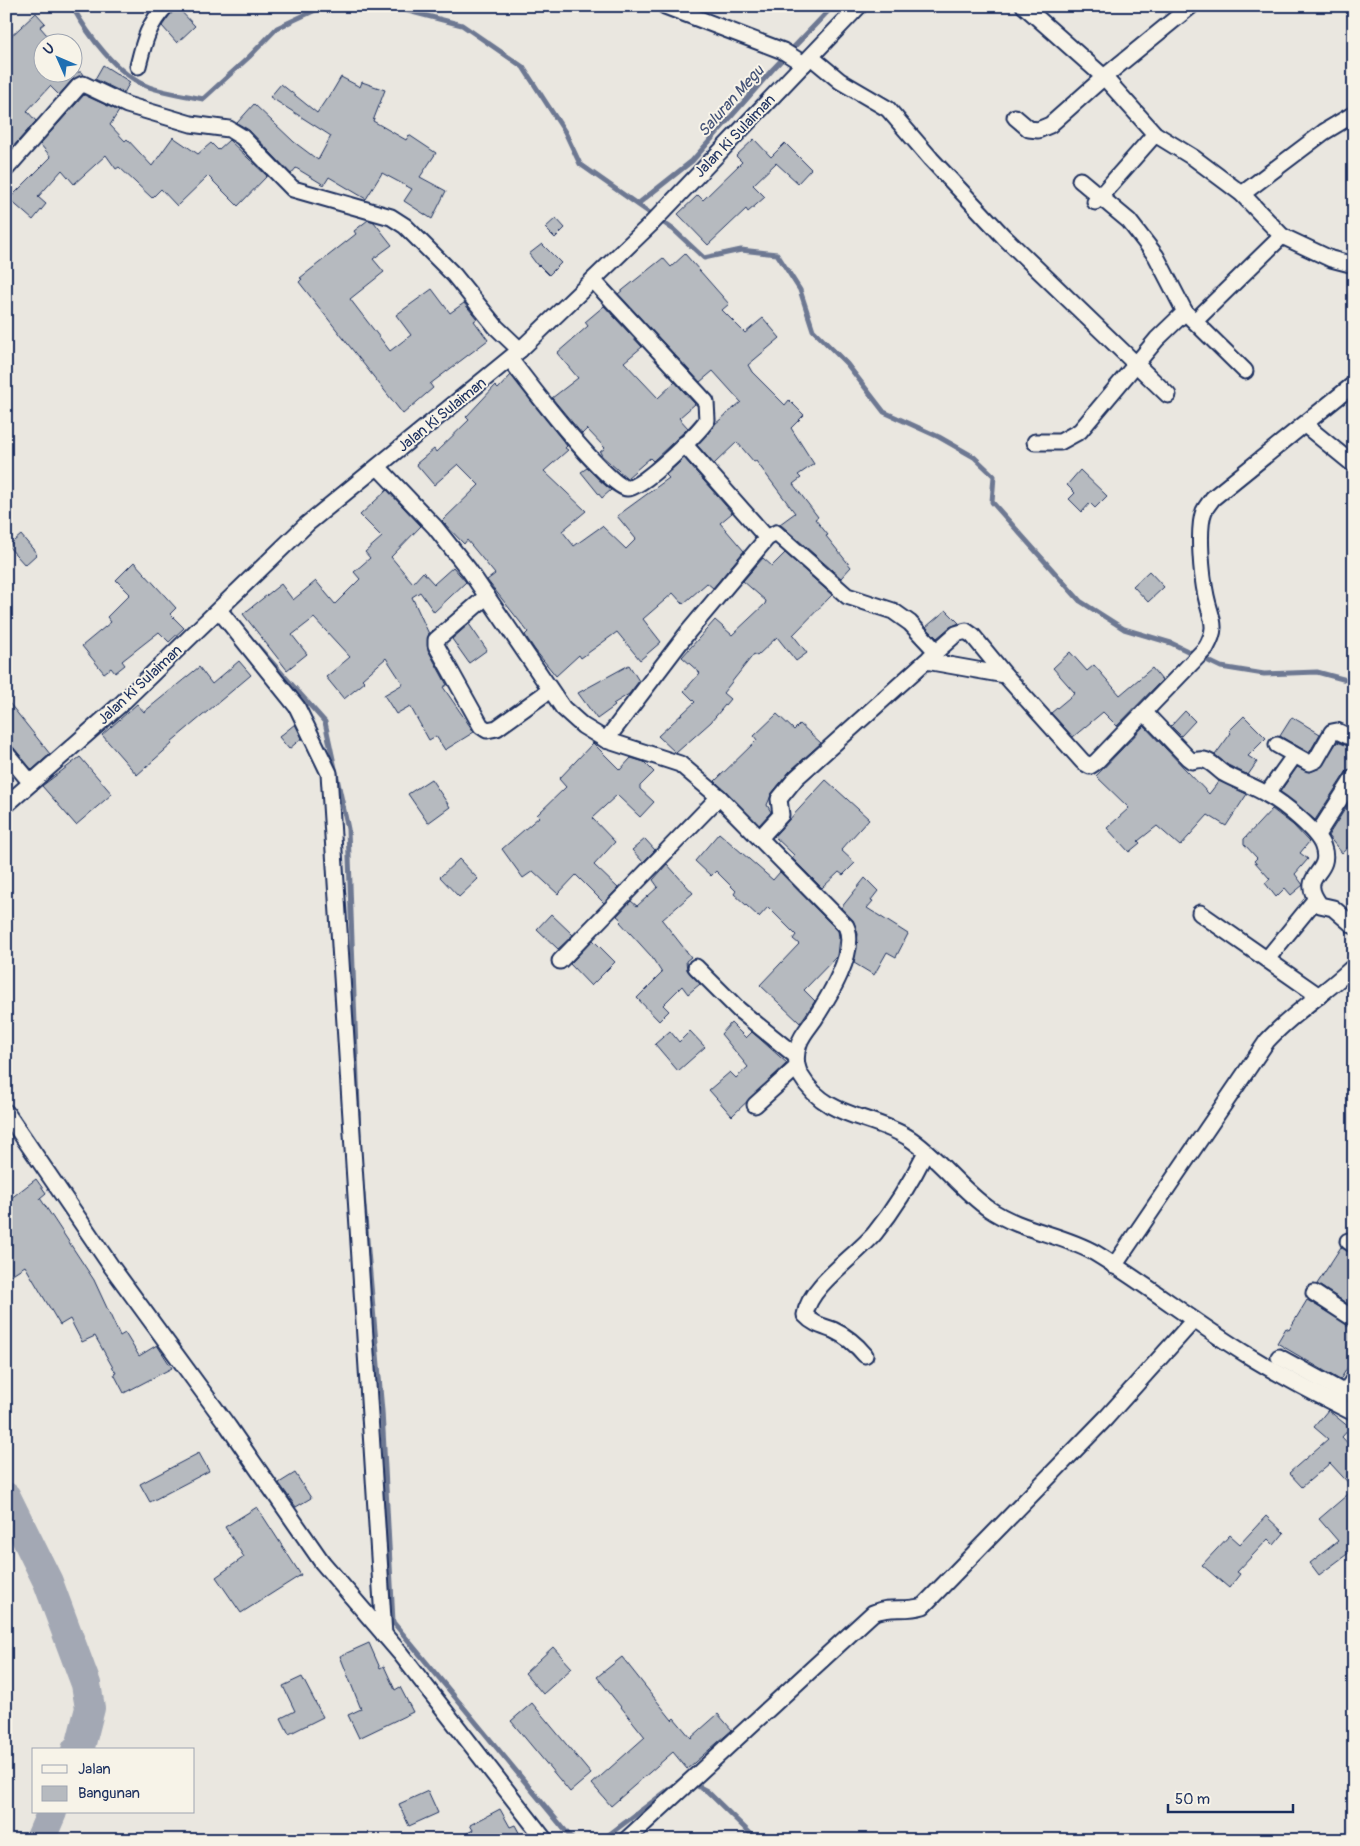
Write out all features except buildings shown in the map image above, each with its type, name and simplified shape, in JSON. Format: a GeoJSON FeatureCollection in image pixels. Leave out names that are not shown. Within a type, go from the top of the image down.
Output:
{"type":"FeatureCollection","features":[{"type":"Feature","properties":{"kind":"street"},"geometry":{"type":"LineString","coordinates":[[138,66],[146,32],[166,6]]}},
{"type":"Feature","properties":{"kind":"street"},"geometry":{"type":"LineString","coordinates":[[665,6],[797,58],[840,80],[888,109],[931,159],[1004,237],[1078,306],[1135,365],[1168,395]]}},
{"type":"Feature","properties":{"kind":"street","name":"Jalan Ki Sulaiman"},"geometry":{"type":"LineString","coordinates":[[6,805],[121,704],[307,524],[515,355],[656,218],[797,58],[859,6]]}},
{"type":"Feature","properties":{"kind":"street"},"geometry":{"type":"LineString","coordinates":[[1024,6],[1104,77],[1155,134],[1194,158],[1242,194],[1282,236],[1331,259],[1354,265]]}},
{"type":"Feature","properties":{"kind":"street"},"geometry":{"type":"LineString","coordinates":[[1015,117],[1029,128],[1038,130],[1050,125],[1104,77],[1191,6]]}},
{"type":"Feature","properties":{"kind":"street"},"geometry":{"type":"LineString","coordinates":[[6,169],[73,92],[83,84],[127,105],[191,124],[229,129],[242,137],[293,189],[390,217],[405,226],[454,275],[500,331],[515,355],[583,449],[616,483],[624,488],[633,488],[684,444],[707,420],[706,402],[593,280]]}},
{"type":"Feature","properties":{"kind":"street"},"geometry":{"type":"LineString","coordinates":[[1242,194],[1324,132],[1354,114]]}},
{"type":"Feature","properties":{"kind":"street"},"geometry":{"type":"LineString","coordinates":[[1097,200],[1155,134]]}},
{"type":"Feature","properties":{"kind":"street"},"geometry":{"type":"LineString","coordinates":[[1080,180],[1097,200],[1130,221],[1156,256],[1190,317],[1245,370]]}},
{"type":"Feature","properties":{"kind":"street"},"geometry":{"type":"LineString","coordinates":[[1035,442],[1060,442],[1080,431],[1157,339],[1190,317],[1282,236]]}},
{"type":"Feature","properties":{"kind":"street"},"geometry":{"type":"LineString","coordinates":[[760,838],[777,822],[781,815],[779,799],[796,778],[956,634],[969,632],[1083,762],[1090,766],[1206,648],[1214,635],[1214,623],[1206,596],[1203,572],[1201,530],[1204,511],[1213,498],[1354,384]]}},
{"type":"Feature","properties":{"kind":"street"},"geometry":{"type":"LineString","coordinates":[[1305,425],[1354,465]]}},
{"type":"Feature","properties":{"kind":"street"},"geometry":{"type":"LineString","coordinates":[[684,444],[767,538]]}},
{"type":"Feature","properties":{"kind":"street"},"geometry":{"type":"LineString","coordinates":[[378,467],[435,527],[487,596],[563,708],[583,726],[606,740],[680,764],[720,797],[846,926],[850,939],[847,955],[824,1004],[799,1043],[797,1061],[755,1105]]}},
{"type":"Feature","properties":{"kind":"street"},"geometry":{"type":"LineString","coordinates":[[606,740],[688,632],[771,535],[778,534],[840,590],[856,599],[893,611],[910,623],[931,656],[1005,675]]}},
{"type":"Feature","properties":{"kind":"street"},"geometry":{"type":"LineString","coordinates":[[487,596],[436,640],[436,644],[457,685],[481,726],[487,730],[497,728],[550,690]]}},
{"type":"Feature","properties":{"kind":"street"},"geometry":{"type":"LineString","coordinates":[[218,610],[298,707],[329,773],[384,1635]]}},
{"type":"Feature","properties":{"kind":"street"},"geometry":{"type":"LineString","coordinates":[[1144,712],[1192,761],[1203,759],[1221,772],[1267,794],[1317,835],[1323,846],[1325,856],[1310,887],[1316,900],[1324,908],[1333,908],[1354,926]]}},
{"type":"Feature","properties":{"kind":"street"},"geometry":{"type":"LineString","coordinates":[[1277,745],[1309,763],[1316,760],[1328,737],[1334,731],[1354,739]]}},
{"type":"Feature","properties":{"kind":"street"},"geometry":{"type":"LineString","coordinates":[[6,753],[31,783]]}},
{"type":"Feature","properties":{"kind":"street"},"geometry":{"type":"LineString","coordinates":[[1267,794],[1294,756]]}},
{"type":"Feature","properties":{"kind":"street"},"geometry":{"type":"LineString","coordinates":[[1317,835],[1354,777]]}},
{"type":"Feature","properties":{"kind":"street"},"geometry":{"type":"LineString","coordinates":[[560,961],[720,797]]}},
{"type":"Feature","properties":{"kind":"street"},"geometry":{"type":"LineString","coordinates":[[1267,959],[1316,900]]}},
{"type":"Feature","properties":{"kind":"street"},"geometry":{"type":"LineString","coordinates":[[1200,913],[1319,996]]}},
{"type":"Feature","properties":{"kind":"street"},"geometry":{"type":"LineString","coordinates":[[1114,1266],[1267,1041],[1281,1025],[1354,966]]}},
{"type":"Feature","properties":{"kind":"street"},"geometry":{"type":"LineString","coordinates":[[696,967],[739,1010],[797,1061],[808,1085],[834,1110],[865,1118],[901,1134],[926,1152],[981,1203],[996,1214],[1084,1248],[1278,1374],[1341,1398]]}},
{"type":"Feature","properties":{"kind":"street"},"geometry":{"type":"LineString","coordinates":[[6,1112],[111,1266],[228,1426],[322,1562],[384,1635],[545,1840]]}},
{"type":"Feature","properties":{"kind":"street"},"geometry":{"type":"LineString","coordinates":[[865,1355],[857,1345],[834,1331],[810,1321],[805,1315],[806,1306],[821,1287],[873,1236],[897,1206],[909,1187],[926,1152]]}},
{"type":"Feature","properties":{"kind":"street"},"geometry":{"type":"LineString","coordinates":[[1314,1293],[1354,1319]]}},
{"type":"Feature","properties":{"kind":"street"},"geometry":{"type":"LineString","coordinates":[[626,1840],[698,1772],[776,1704],[872,1613],[884,1608],[912,1610],[923,1606],[932,1598],[1106,1418],[1194,1320]]}},
{"type":"Feature","properties":{"kind":"street"},"geometry":{"type":"LineString","coordinates":[[1279,1357],[1341,1398],[1354,1413]]}},
{"type":"Feature","properties":{"kind":"street"},"geometry":{"type":"LineString","coordinates":[[1341,1398],[1354,1379]]}},
{"type":"Feature","properties":{"kind":"waterway"},"geometry":{"type":"LineString","coordinates":[[72,6],[104,53],[137,81],[155,89],[203,99],[249,57],[277,28],[324,6]]}},
{"type":"Feature","properties":{"kind":"waterway"},"geometry":{"type":"LineString","coordinates":[[389,6],[462,25],[523,67],[565,132],[580,164],[674,230],[704,258],[741,250],[777,254],[800,290],[813,330],[847,364],[884,412],[939,437],[974,457],[994,476],[992,502],[1080,601],[1124,629],[1171,643],[1221,667],[1264,674],[1317,672],[1354,682]]}},
{"type":"Feature","properties":{"kind":"waterway","name":"Saluran Megu"},"geometry":{"type":"LineString","coordinates":[[639,203],[692,161],[773,69],[833,6]]}},
{"type":"Feature","properties":{"kind":"waterway"},"geometry":{"type":"LineString","coordinates":[[253,641],[325,722],[348,829],[359,1135]]}},
{"type":"Feature","properties":{"kind":"waterway"},"geometry":{"type":"LineString","coordinates":[[363,1194],[382,1411],[393,1622],[573,1840]]}},
{"type":"Feature","properties":{"kind":"waterway"},"geometry":{"type":"LineString","coordinates":[[6,1497],[48,1582],[86,1684],[90,1708],[79,1748]]}},
{"type":"Feature","properties":{"kind":"waterway"},"geometry":{"type":"LineString","coordinates":[[602,1840],[680,1781]]}},
{"type":"Feature","properties":{"kind":"waterway"},"geometry":{"type":"LineString","coordinates":[[692,1783],[707,1791],[757,1840]]}},
{"type":"Feature","properties":{"kind":"waterway"},"geometry":{"type":"LineString","coordinates":[[40,1840],[51,1814]]}}]}
